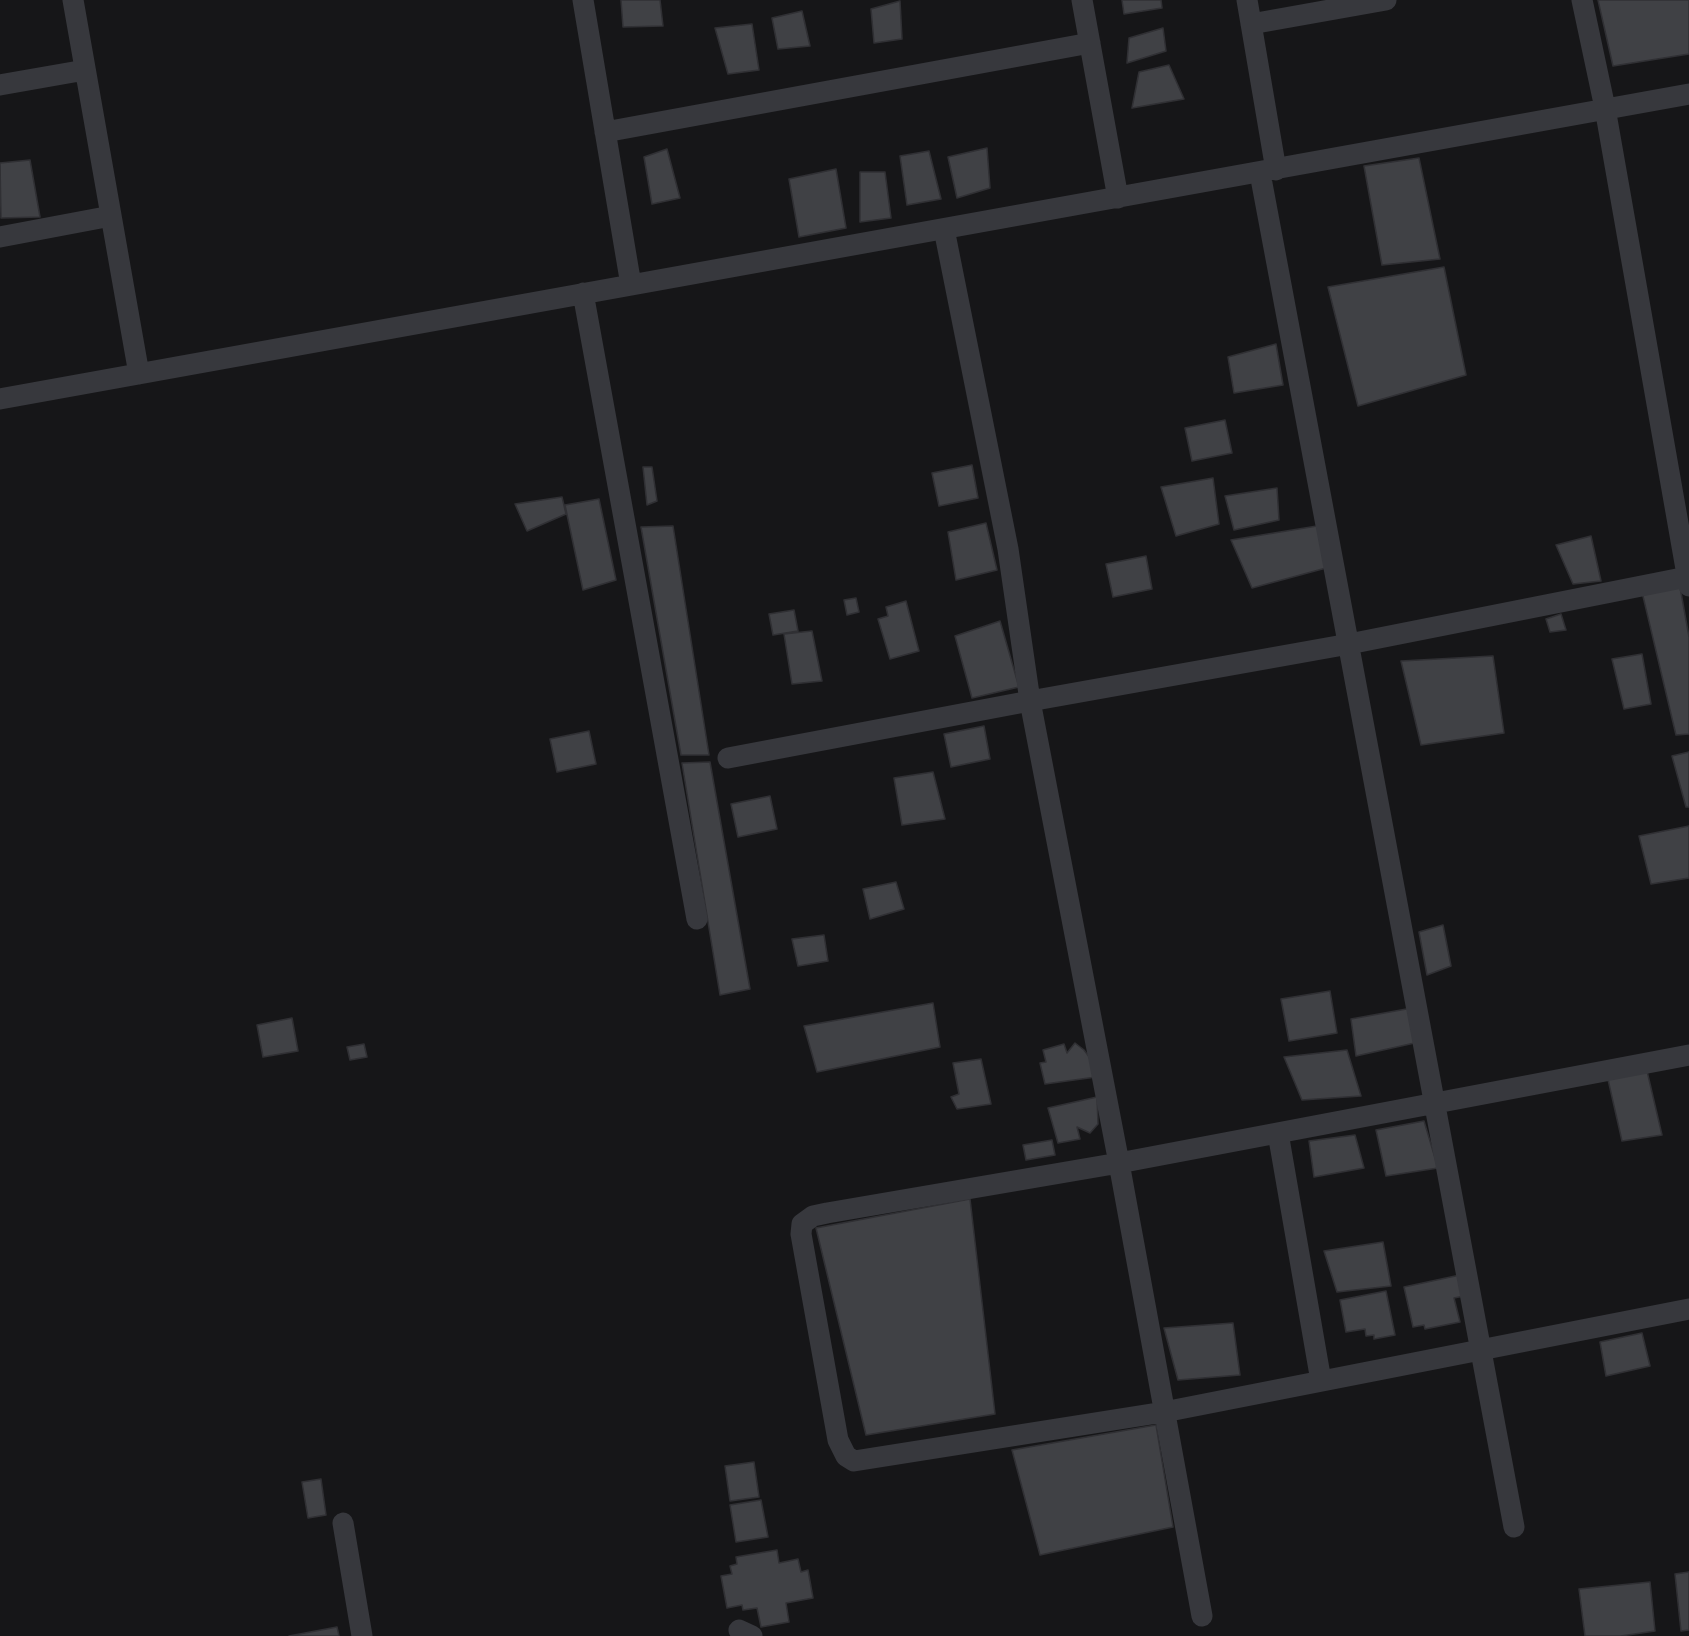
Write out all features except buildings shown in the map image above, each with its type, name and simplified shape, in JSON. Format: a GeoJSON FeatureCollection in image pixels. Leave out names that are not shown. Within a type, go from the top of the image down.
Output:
{"type":"FeatureCollection","features":[{"type":"Feature","properties":{"kind":"street"},"geometry":{"type":"LineString","coordinates":[[73,0],[139,374]]}},
{"type":"Feature","properties":{"kind":"street"},"geometry":{"type":"LineString","coordinates":[[583,0],[631,285]]}},
{"type":"Feature","properties":{"kind":"street"},"geometry":{"type":"LineString","coordinates":[[1082,0],[1118,198]]}},
{"type":"Feature","properties":{"kind":"street"},"geometry":{"type":"LineString","coordinates":[[1247,0],[1268,172],[1349,644],[1514,1527]]}},
{"type":"Feature","properties":{"kind":"street"},"geometry":{"type":"LineString","coordinates":[[1251,24],[1386,0]]}},
{"type":"Feature","properties":{"kind":"street"},"geometry":{"type":"LineString","coordinates":[[728,758],[1688,582],[1605,108],[1582,0]]}},
{"type":"Feature","properties":{"kind":"street"},"geometry":{"type":"LineString","coordinates":[[605,132],[1090,43]]}},
{"type":"Feature","properties":{"kind":"street"},"geometry":{"type":"LineString","coordinates":[[0,85],[86,70]]}},
{"type":"Feature","properties":{"kind":"street"},"geometry":{"type":"LineString","coordinates":[[0,399],[1268,172],[1689,94]]}},
{"type":"Feature","properties":{"kind":"street"},"geometry":{"type":"LineString","coordinates":[[0,237],[111,216]]}},
{"type":"Feature","properties":{"kind":"street"},"geometry":{"type":"LineString","coordinates":[[944,229],[1008,549],[1030,701],[1119,1163],[1202,1616]]}},
{"type":"Feature","properties":{"kind":"street"},"geometry":{"type":"LineString","coordinates":[[583,293],[697,919]]}},
{"type":"Feature","properties":{"kind":"street"},"geometry":{"type":"LineString","coordinates":[[1689,1056],[1119,1163],[827,1213],[813,1216],[802,1224],[801,1234],[841,1448],[846,1456],[854,1461],[1164,1412],[1689,1309]]}},
{"type":"Feature","properties":{"kind":"street"},"geometry":{"type":"LineString","coordinates":[[1278,1133],[1321,1381]]}},
{"type":"Feature","properties":{"kind":"street"},"geometry":{"type":"LineString","coordinates":[[343,1523],[362,1636]]}}]}
